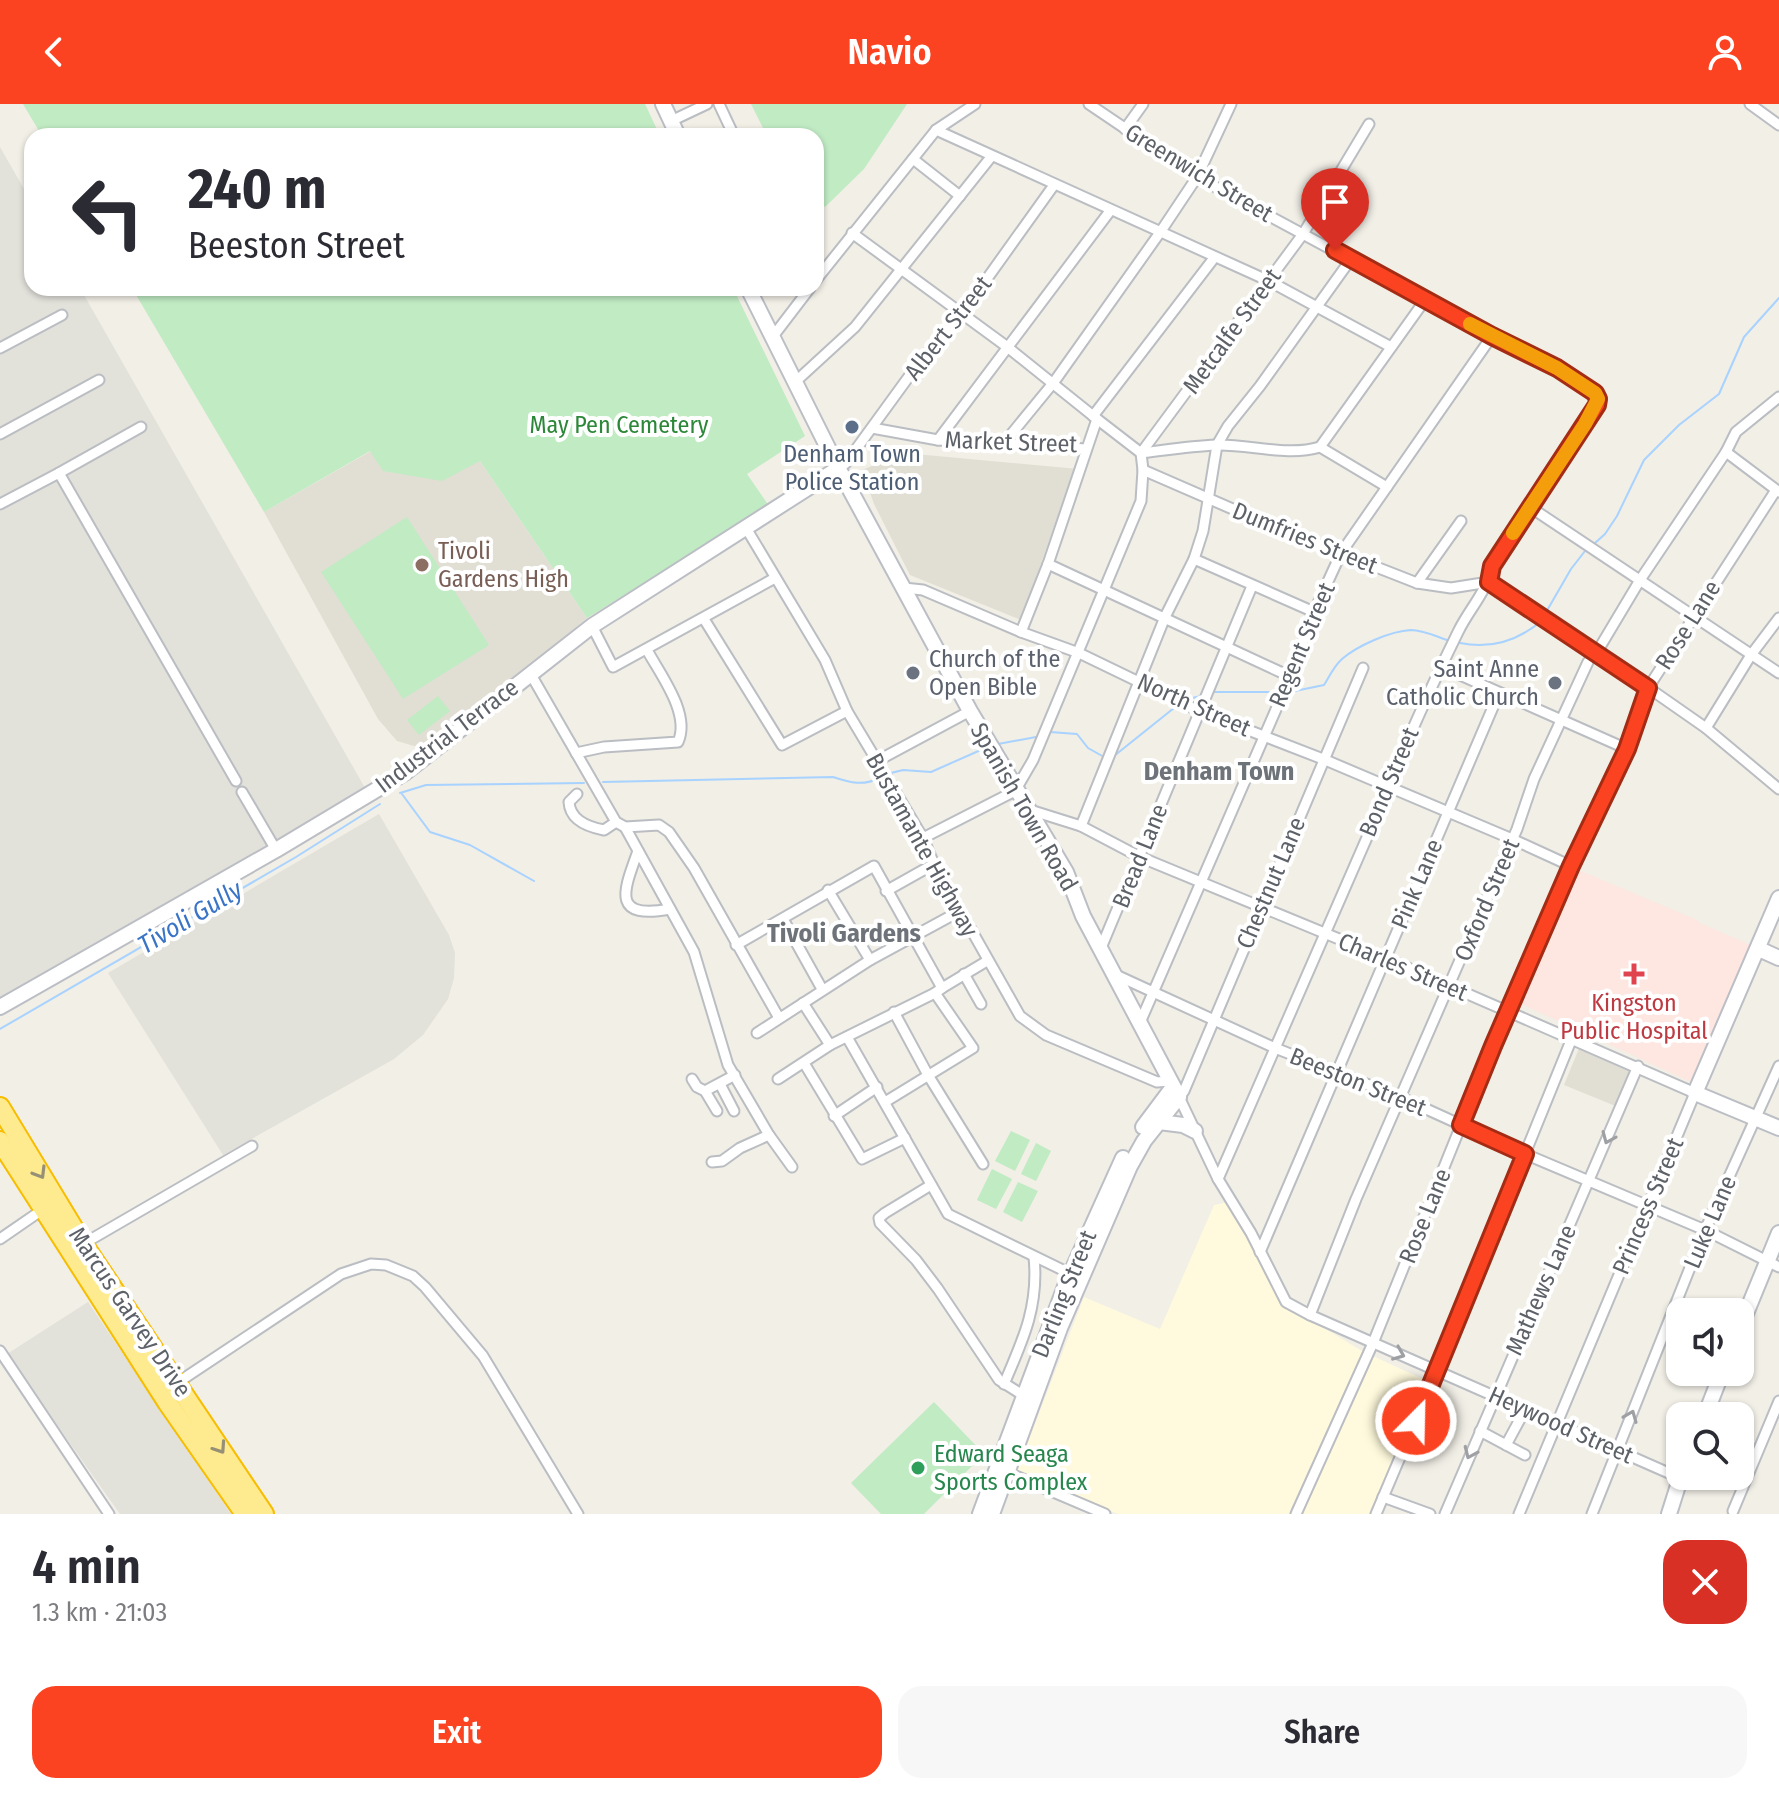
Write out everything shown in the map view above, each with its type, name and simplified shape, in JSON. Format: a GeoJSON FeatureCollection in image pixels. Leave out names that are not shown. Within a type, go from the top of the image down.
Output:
{"type":"FeatureCollection","features":[{"type":"Feature","properties":{"kind":"highway","name":"Marcus Garvey Drive"},"geometry":{"type":"LineString","coordinates":[[0,1107],[245,1514]]}},
{"type":"Feature","properties":{"kind":"highway","name":"Marcus Garvey Drive"},"geometry":{"type":"LineString","coordinates":[[0,1141],[42,1210],[169,1388],[264,1514]]}},
{"type":"Feature","properties":{"kind":"street"},"geometry":{"type":"LineString","coordinates":[[663,104],[674,128]]}},
{"type":"Feature","properties":{"kind":"street"},"geometry":{"type":"LineString","coordinates":[[671,121],[707,104]]}},
{"type":"Feature","properties":{"kind":"street"},"geometry":{"type":"LineString","coordinates":[[719,104],[730,128]]}},
{"type":"Feature","properties":{"kind":"street"},"geometry":{"type":"LineString","coordinates":[[824,270],[936,130],[975,104]]}},
{"type":"Feature","properties":{"kind":"street","name":"Greenwich Street"},"geometry":{"type":"LineString","coordinates":[[1089,104],[1197,177],[1557,368],[1595,393],[1597,405]]}},
{"type":"Feature","properties":{"kind":"street"},"geometry":{"type":"LineString","coordinates":[[1125,129],[1143,104]]}},
{"type":"Feature","properties":{"kind":"street"},"geometry":{"type":"LineString","coordinates":[[1004,443],[1054,382],[1161,231],[1197,177],[1231,104]]}},
{"type":"Feature","properties":{"kind":"street"},"geometry":{"type":"LineString","coordinates":[[1750,104],[1779,125]]}},
{"type":"Feature","properties":{"kind":"street","name":"Metcalfe Street"},"geometry":{"type":"LineString","coordinates":[[1141,453],[1303,234],[1369,124]]}},
{"type":"Feature","properties":{"kind":"street"},"geometry":{"type":"LineString","coordinates":[[936,130],[1269,281],[1391,347]]}},
{"type":"Feature","properties":{"kind":"street"},"geometry":{"type":"LineString","coordinates":[[794,383],[855,327],[991,157]]}},
{"type":"Feature","properties":{"kind":"street"},"geometry":{"type":"LineString","coordinates":[[913,159],[960,196]]}},
{"type":"Feature","properties":{"kind":"street","name":"Albert Street"},"geometry":{"type":"LineString","coordinates":[[839,468],[918,364],[961,315],[1054,185]]}},
{"type":"Feature","properties":{"kind":"street"},"geometry":{"type":"LineString","coordinates":[[938,440],[1110,211]]}},
{"type":"Feature","properties":{"kind":"street"},"geometry":{"type":"LineString","coordinates":[[852,233],[1054,382],[1095,418],[1214,258]]}},
{"type":"Feature","properties":{"kind":"street"},"geometry":{"type":"LineString","coordinates":[[1081,826],[1165,617],[1194,559],[1203,531],[1217,445],[1351,259]]}},
{"type":"Feature","properties":{"kind":"street","name":"Spanish Town Road"},"geometry":{"type":"LineString","coordinates":[[752,296],[794,383],[970,711],[1066,872],[1083,916],[1174,1088],[1218,1179],[1286,1302],[1310,1315]]}},
{"type":"Feature","properties":{"kind":"street"},"geometry":{"type":"LineString","coordinates":[[771,339],[804,296]]}},
{"type":"Feature","properties":{"kind":"street"},"geometry":{"type":"LineString","coordinates":[[923,838],[1015,791],[1033,760],[1141,501],[1141,453],[1217,445],[1310,450],[1320,447],[1425,300]]}},
{"type":"Feature","properties":{"kind":"street"},"geometry":{"type":"LineString","coordinates":[[0,348],[62,315]]}},
{"type":"Feature","properties":{"kind":"street","name":"Regent Street"},"geometry":{"type":"LineString","coordinates":[[1139,1025],[1341,553],[1492,336]]}},
{"type":"Feature","properties":{"kind":"street"},"geometry":{"type":"LineString","coordinates":[[0,434],[99,380]]}},
{"type":"Feature","properties":{"kind":"street"},"geometry":{"type":"LineString","coordinates":[[1597,652],[1736,432],[1779,397]]}},
{"type":"Feature","properties":{"kind":"street","name":"Bond Street"},"geometry":{"type":"LineString","coordinates":[[1218,1179],[1389,787],[1411,727],[1460,628],[1489,582],[1492,566],[1597,405]]}},
{"type":"Feature","properties":{"kind":"street","name":"Market Street"},"geometry":{"type":"LineString","coordinates":[[872,428],[938,440],[1086,449],[1095,418],[1141,453]]}},
{"type":"Feature","properties":{"kind":"street"},"geometry":{"type":"LineString","coordinates":[[0,504],[141,427]]}},
{"type":"Feature","properties":{"kind":"street"},"geometry":{"type":"LineString","coordinates":[[1320,447],[1387,487]]}},
{"type":"Feature","properties":{"kind":"street"},"geometry":{"type":"LineString","coordinates":[[1021,632],[1048,564],[1086,449]]}},
{"type":"Feature","properties":{"kind":"street"},"geometry":{"type":"LineString","coordinates":[[1726,452],[1778,491]]}},
{"type":"Feature","properties":{"kind":"street","name":"Industrial Terrace"},"geometry":{"type":"LineString","coordinates":[[0,1007],[406,772],[592,626],[839,468]]}},
{"type":"Feature","properties":{"kind":"street","name":"Dumfries Street"},"geometry":{"type":"LineString","coordinates":[[1143,470],[1417,583],[1451,588],[1489,582]]}},
{"type":"Feature","properties":{"kind":"street"},"geometry":{"type":"LineString","coordinates":[[59,473],[236,781]]}},
{"type":"Feature","properties":{"kind":"street","name":"Rose Lane"},"geometry":{"type":"LineString","coordinates":[[1296,1514],[1373,1343],[1571,866],[1627,749],[1648,688],[1693,615],[1778,491]]}},
{"type":"Feature","properties":{"kind":"street"},"geometry":{"type":"LineString","coordinates":[[1530,507],[1779,673]]}},
{"type":"Feature","properties":{"kind":"street"},"geometry":{"type":"LineString","coordinates":[[1417,583],[1461,521]]}},
{"type":"Feature","properties":{"kind":"street","name":"Bustamante Highway"},"geometry":{"type":"LineString","coordinates":[[746,528],[825,660],[847,711],[923,838],[934,864],[1020,1016],[1046,1035],[1174,1088]]}},
{"type":"Feature","properties":{"kind":"street"},"geometry":{"type":"LineString","coordinates":[[1194,559],[1314,612]]}},
{"type":"Feature","properties":{"kind":"street"},"geometry":{"type":"LineString","coordinates":[[1048,564],[1289,676]]}},
{"type":"Feature","properties":{"kind":"street"},"geometry":{"type":"LineString","coordinates":[[592,626],[613,667],[775,578]]}},
{"type":"Feature","properties":{"kind":"street"},"geometry":{"type":"LineString","coordinates":[[1489,582],[1706,728],[1779,789]]}},
{"type":"Feature","properties":{"kind":"street","name":"Bread Lane"},"geometry":{"type":"LineString","coordinates":[[1101,948],[1252,586]]}},
{"type":"Feature","properties":{"kind":"street","name":"North Street"},"geometry":{"type":"LineString","coordinates":[[904,588],[923,590],[1079,653],[1199,711],[1323,759],[1571,866]]}},
{"type":"Feature","properties":{"kind":"street"},"geometry":{"type":"LineString","coordinates":[[1706,728],[1751,655],[1779,618]]}},
{"type":"Feature","properties":{"kind":"street"},"geometry":{"type":"LineString","coordinates":[[704,619],[782,745],[847,711]]}},
{"type":"Feature","properties":{"kind":"street"},"geometry":{"type":"LineString","coordinates":[[576,753],[604,747],[678,742],[682,724],[674,701],[647,650]]}},
{"type":"Feature","properties":{"kind":"street","name":"Oxford Street"},"geometry":{"type":"LineString","coordinates":[[1310,1315],[1356,1199],[1451,986],[1534,779],[1588,662]]}},
{"type":"Feature","properties":{"kind":"street"},"geometry":{"type":"LineString","coordinates":[[1442,667],[1627,749]]}},
{"type":"Feature","properties":{"kind":"street","name":"Chestnut Lane"},"geometry":{"type":"LineString","coordinates":[[1174,1088],[1184,1091],[1363,668]]}},
{"type":"Feature","properties":{"kind":"street"},"geometry":{"type":"LineString","coordinates":[[530,673],[638,851],[694,952],[722,1048],[769,1135],[792,1167]]}},
{"type":"Feature","properties":{"kind":"street","name":"Pink Lane"},"geometry":{"type":"LineString","coordinates":[[1260,1252],[1499,693]]}},
{"type":"Feature","properties":{"kind":"street"},"geometry":{"type":"LineString","coordinates":[[877,761],[970,711]]}},
{"type":"Feature","properties":{"kind":"street"},"geometry":{"type":"LineString","coordinates":[[242,792],[276,850]]}},
{"type":"Feature","properties":{"kind":"street"},"geometry":{"type":"LineString","coordinates":[[577,794],[569,802],[569,809],[576,819],[604,830],[620,824],[666,828],[694,868],[779,1018]]}},
{"type":"Feature","properties":{"kind":"street","name":"Charles Street"},"geometry":{"type":"LineString","coordinates":[[1026,809],[1081,826],[1140,857],[1385,958],[1779,1128]]}},
{"type":"Feature","properties":{"kind":"street"},"geometry":{"type":"LineString","coordinates":[[638,851],[623,892],[625,900],[634,908],[646,912],[670,909]]}},
{"type":"Feature","properties":{"kind":"street"},"geometry":{"type":"LineString","coordinates":[[886,891],[934,864]]}},
{"type":"Feature","properties":{"kind":"street"},"geometry":{"type":"LineString","coordinates":[[736,945],[874,866],[914,936],[938,990],[973,1048],[885,1102]]}},
{"type":"Feature","properties":{"kind":"street"},"geometry":{"type":"LineString","coordinates":[[828,890],[870,960]]}},
{"type":"Feature","properties":{"kind":"street","name":"Princess Street"},"geometry":{"type":"LineString","coordinates":[[1519,1514],[1779,898]]}},
{"type":"Feature","properties":{"kind":"street"},"geometry":{"type":"LineString","coordinates":[[757,1033],[870,960],[960,911]]}},
{"type":"Feature","properties":{"kind":"street"},"geometry":{"type":"LineString","coordinates":[[783,919],[822,989]]}},
{"type":"Feature","properties":{"kind":"street"},"geometry":{"type":"LineString","coordinates":[[1759,949],[1779,958]]}},
{"type":"Feature","properties":{"kind":"street"},"geometry":{"type":"LineString","coordinates":[[778,1079],[830,1045],[938,990],[987,961]]}},
{"type":"Feature","properties":{"kind":"street"},"geometry":{"type":"LineString","coordinates":[[964,974],[981,1004]]}},
{"type":"Feature","properties":{"kind":"street","name":"Beeston Street"},"geometry":{"type":"LineString","coordinates":[[1113,974],[1275,1048],[1402,1098],[1705,1230],[1773,1265]]}},
{"type":"Feature","properties":{"kind":"street"},"geometry":{"type":"LineString","coordinates":[[803,1003],[830,1045]]}},
{"type":"Feature","properties":{"kind":"street"},"geometry":{"type":"LineString","coordinates":[[894,1012],[928,1075],[983,1164]]}},
{"type":"Feature","properties":{"kind":"street"},"geometry":{"type":"LineString","coordinates":[[847,1037],[948,1214],[1071,1274]]}},
{"type":"Feature","properties":{"kind":"street"},"geometry":{"type":"LineString","coordinates":[[1376,1514],[1572,1038]]}},
{"type":"Feature","properties":{"kind":"street"},"geometry":{"type":"LineString","coordinates":[[804,1063],[862,1159],[905,1138]]}},
{"type":"Feature","properties":{"kind":"street","name":"Mathews Lane"},"geometry":{"type":"LineString","coordinates":[[1445,1514],[1638,1066]]}},
{"type":"Feature","properties":{"kind":"street","name":"Luke Lane"},"geometry":{"type":"LineString","coordinates":[[1592,1514],[1705,1230],[1779,1066]]}},
{"type":"Feature","properties":{"kind":"street"},"geometry":{"type":"LineString","coordinates":[[705,1091],[735,1075]]}},
{"type":"Feature","properties":{"kind":"street"},"geometry":{"type":"LineString","coordinates":[[692,1079],[697,1087],[705,1091],[717,1111]]}},
{"type":"Feature","properties":{"kind":"street"},"geometry":{"type":"LineString","coordinates":[[720,1084],[734,1111]]}},
{"type":"Feature","properties":{"kind":"street"},"geometry":{"type":"LineString","coordinates":[[834,1116],[877,1087]]}},
{"type":"Feature","properties":{"kind":"street","name":"Darling Street"},"geometry":{"type":"LineString","coordinates":[[1028,1398],[1130,1166],[1159,1122],[1174,1088]]}},
{"type":"Feature","properties":{"kind":"street","name":"Darling Street"},"geometry":{"type":"LineString","coordinates":[[980,1514],[1002,1470],[1071,1274],[1125,1154],[1174,1088]]}},
{"type":"Feature","properties":{"kind":"street"},"geometry":{"type":"LineString","coordinates":[[1159,1122],[1183,1125],[1195,1131]]}},
{"type":"Feature","properties":{"kind":"street"},"geometry":{"type":"LineString","coordinates":[[712,1162],[722,1161],[740,1148],[769,1135]]}},
{"type":"Feature","properties":{"kind":"street"},"geometry":{"type":"LineString","coordinates":[[83,1244],[252,1146]]}},
{"type":"Feature","properties":{"kind":"street"},"geometry":{"type":"LineString","coordinates":[[931,1185],[885,1213],[879,1218],[880,1223],[916,1260],[1004,1384],[1028,1398]]}},
{"type":"Feature","properties":{"kind":"street"},"geometry":{"type":"LineString","coordinates":[[0,1239],[42,1210]]}},
{"type":"Feature","properties":{"kind":"street"},"geometry":{"type":"LineString","coordinates":[[1754,1301],[1773,1265],[1779,1233]]}},
{"type":"Feature","properties":{"kind":"street"},"geometry":{"type":"LineString","coordinates":[[1004,1384],[1025,1334],[1036,1289],[1034,1257]]}},
{"type":"Feature","properties":{"kind":"street"},"geometry":{"type":"LineString","coordinates":[[169,1388],[341,1274],[371,1264],[386,1265],[413,1276],[483,1356],[578,1514]]}},
{"type":"Feature","properties":{"kind":"street","name":"Heywood Street"},"geometry":{"type":"LineString","coordinates":[[1310,1315],[1666,1471]]}},
{"type":"Feature","properties":{"kind":"street"},"geometry":{"type":"LineString","coordinates":[[0,1351],[109,1514]]}},
{"type":"Feature","properties":{"kind":"street"},"geometry":{"type":"LineString","coordinates":[[1733,1511],[1779,1401]]}},
{"type":"Feature","properties":{"kind":"street"},"geometry":{"type":"LineString","coordinates":[[1506,1445],[1525,1410]]}},
{"type":"Feature","properties":{"kind":"street"},"geometry":{"type":"LineString","coordinates":[[1480,1431],[1525,1455]]}},
{"type":"Feature","properties":{"kind":"street"},"geometry":{"type":"LineString","coordinates":[[992,1514],[1000,1493],[1002,1470],[1105,1514]]}},
{"type":"Feature","properties":{"kind":"street"},"geometry":{"type":"LineString","coordinates":[[1669,1514],[1677,1490]]}},
{"type":"Feature","properties":{"kind":"street"},"geometry":{"type":"LineString","coordinates":[[1383,1497],[1430,1514]]}},
{"type":"Feature","properties":{"kind":"shaded area"},"geometry":{"type":"Polygon","coordinates":[[[0,147],[24,189],[24,296],[85,296],[365,788],[0,1001],[0,147]]]}},
{"type":"Feature","properties":{"kind":"shaded area","name":"Tivoli Gardens High"},"geometry":{"type":"Polygon","coordinates":[[[371,451],[480,461],[587,618],[445,738],[424,749],[397,741],[378,719],[264,512],[371,451]]]}},
{"type":"Feature","properties":{"kind":"shaded area"},"geometry":{"type":"Polygon","coordinates":[[[904,453],[1078,469],[1063,501],[1021,620],[910,575],[874,504],[862,470],[904,453]]]}},
{"type":"Feature","properties":{"kind":"shaded area"},"geometry":{"type":"Polygon","coordinates":[[[379,814],[449,935],[455,953],[454,978],[448,999],[423,1035],[394,1059],[223,1155],[108,973],[379,814]]]}},
{"type":"Feature","properties":{"kind":"shaded area","name":"Kingston Public Hospital"},"geometry":{"type":"Polygon","coordinates":[[[1569,866],[1755,947],[1693,1083],[1515,1001],[1569,866]]]}},
{"type":"Feature","properties":{"kind":"shaded area"},"geometry":{"type":"Polygon","coordinates":[[[1580,1046],[1634,1069],[1618,1107],[1564,1085],[1580,1046]]]}},
{"type":"Feature","properties":{"kind":"shaded area"},"geometry":{"type":"Polygon","coordinates":[[[1228,1202],[1286,1305],[1362,1351],[1427,1381],[1369,1514],[1118,1514],[1017,1470],[1084,1297],[1160,1329],[1214,1205],[1228,1202]]]}},
{"type":"Feature","properties":{"kind":"shaded area"},"geometry":{"type":"Polygon","coordinates":[[[88,1302],[231,1514],[120,1514],[7,1354],[88,1302]]]}},
{"type":"Feature","properties":{"kind":"green space"},"geometry":{"type":"Polygon","coordinates":[[[23,104],[645,104],[656,128],[37,128],[23,104]]]}},
{"type":"Feature","properties":{"kind":"green space"},"geometry":{"type":"Polygon","coordinates":[[[751,104],[907,104],[864,169],[825,207],[824,128],[763,128],[751,104]]]}},
{"type":"Feature","properties":{"kind":"green space","name":"May Pen Cemetery"},"geometry":{"type":"Polygon","coordinates":[[[137,296],[737,296],[805,436],[747,474],[769,506],[587,618],[480,461],[442,481],[383,471],[370,451],[264,512],[137,296]]]}},
{"type":"Feature","properties":{"kind":"green space"},"geometry":{"type":"Polygon","coordinates":[[[407,517],[489,645],[403,699],[321,572],[407,517]]]}},
{"type":"Feature","properties":{"kind":"green space"},"geometry":{"type":"Polygon","coordinates":[[[438,696],[450,711],[419,735],[407,720],[438,696]]]}},
{"type":"Feature","properties":{"kind":"green space"},"geometry":{"type":"Polygon","coordinates":[[[1011,1131],[1030,1140],[1015,1171],[995,1161],[1011,1131]]]}},
{"type":"Feature","properties":{"kind":"green space"},"geometry":{"type":"Polygon","coordinates":[[[1036,1143],[1051,1151],[1036,1181],[1021,1174],[1036,1143]]]}},
{"type":"Feature","properties":{"kind":"green space"},"geometry":{"type":"Polygon","coordinates":[[[992,1169],[1012,1179],[996,1209],[977,1200],[992,1169]]]}},
{"type":"Feature","properties":{"kind":"green space"},"geometry":{"type":"Polygon","coordinates":[[[1018,1182],[1038,1191],[1022,1222],[1003,1212],[1018,1182]]]}},
{"type":"Feature","properties":{"kind":"green space","name":"Edward Seaga Sports Complex"},"geometry":{"type":"Polygon","coordinates":[[[934,1402],[984,1454],[924,1514],[881,1514],[851,1483],[934,1402]]]}},
{"type":"Feature","properties":{"kind":"waterway","name":"Tivoli Gully"},"geometry":{"type":"LineString","coordinates":[[1595,543],[1617,516],[1644,460],[1679,425],[1719,394],[1744,337],[1779,298]]}},
{"type":"Feature","properties":{"kind":"waterway","name":"Tivoli Gully"},"geometry":{"type":"LineString","coordinates":[[1545,614],[1585,551]]}},
{"type":"Feature","properties":{"kind":"waterway","name":"Tivoli Gully"},"geometry":{"type":"LineString","coordinates":[[1460,643],[1481,645],[1501,642],[1521,635],[1539,623]]}},
{"type":"Feature","properties":{"kind":"waterway","name":"Tivoli Gully"},"geometry":{"type":"LineString","coordinates":[[1290,692],[1324,685],[1342,659],[1384,636],[1416,630],[1447,640]]}},
{"type":"Feature","properties":{"kind":"waterway","name":"Tivoli Gully"},"geometry":{"type":"LineString","coordinates":[[1212,692],[1273,692]]}},
{"type":"Feature","properties":{"kind":"waterway","name":"Tivoli Gully"},"geometry":{"type":"LineString","coordinates":[[1188,699],[1201,696]]}},
{"type":"Feature","properties":{"kind":"waterway","name":"Tivoli Gully"},"geometry":{"type":"LineString","coordinates":[[1114,756],[1174,708]]}},
{"type":"Feature","properties":{"kind":"waterway","name":"Tivoli Gully"},"geometry":{"type":"LineString","coordinates":[[1050,732],[1077,734],[1088,748],[1104,757]]}},
{"type":"Feature","properties":{"kind":"waterway","name":"Tivoli Gully"},"geometry":{"type":"LineString","coordinates":[[998,744],[1036,737]]}},
{"type":"Feature","properties":{"kind":"waterway","name":"Tivoli Gully"},"geometry":{"type":"LineString","coordinates":[[891,773],[903,770],[931,772],[983,749]]}},
{"type":"Feature","properties":{"kind":"waterway","name":"Tivoli Gully"},"geometry":{"type":"LineString","coordinates":[[603,782],[833,777],[862,783],[880,778]]}},
{"type":"Feature","properties":{"kind":"waterway","name":"Tivoli Gully"},"geometry":{"type":"LineString","coordinates":[[400,793],[426,785],[584,783]]}},
{"type":"Feature","properties":{"kind":"waterway"},"geometry":{"type":"LineString","coordinates":[[402,794],[430,832],[470,845],[534,881]]}},
{"type":"Feature","properties":{"kind":"waterway","name":"Tivoli Gully"},"geometry":{"type":"LineString","coordinates":[[0,1029],[296,857],[380,804]]}},
{"type":"Feature","properties":{"kind":"slow traffic"},"geometry":{"type":"LineString","coordinates":[[1470,324],[1557,368],[1595,393],[1598,399],[1585,424],[1513,533]]}},
{"type":"Feature","properties":{"kind":"place","name":"Denham Town Police Station"},"geometry":{"type":"Point","coordinates":[852,427]}},
{"type":"Feature","properties":{"kind":"place","name":"Tivoli Gardens High"},"geometry":{"type":"Point","coordinates":[422,565]}},
{"type":"Feature","properties":{"kind":"place","name":"Church of the Open Bible"},"geometry":{"type":"Point","coordinates":[913,673]}},
{"type":"Feature","properties":{"kind":"place","name":"Saint Anne Catholic Church"},"geometry":{"type":"Point","coordinates":[1555,683]}},
{"type":"Feature","properties":{"kind":"place","name":"Kingston Public Hospital"},"geometry":{"type":"Point","coordinates":[1634,974]}},
{"type":"Feature","properties":{"kind":"place","name":"Edward Seaga Sports Complex"},"geometry":{"type":"Point","coordinates":[918,1468]}},
{"type":"Feature","properties":{"kind":"district","name":"Denham Town"},"geometry":{"type":"Point","coordinates":[1219,771]}},
{"type":"Feature","properties":{"kind":"district","name":"Tivoli Gardens"},"geometry":{"type":"Point","coordinates":[844,933]}},
{"type":"Feature","properties":{"kind":"route"},"geometry":{"type":"LineString","coordinates":[[1335,250],[1557,368],[1595,393],[1597,405],[1492,566],[1489,582],[1648,688],[1627,749],[1571,866],[1461,1125],[1525,1154],[1416,1421]]}}]}
